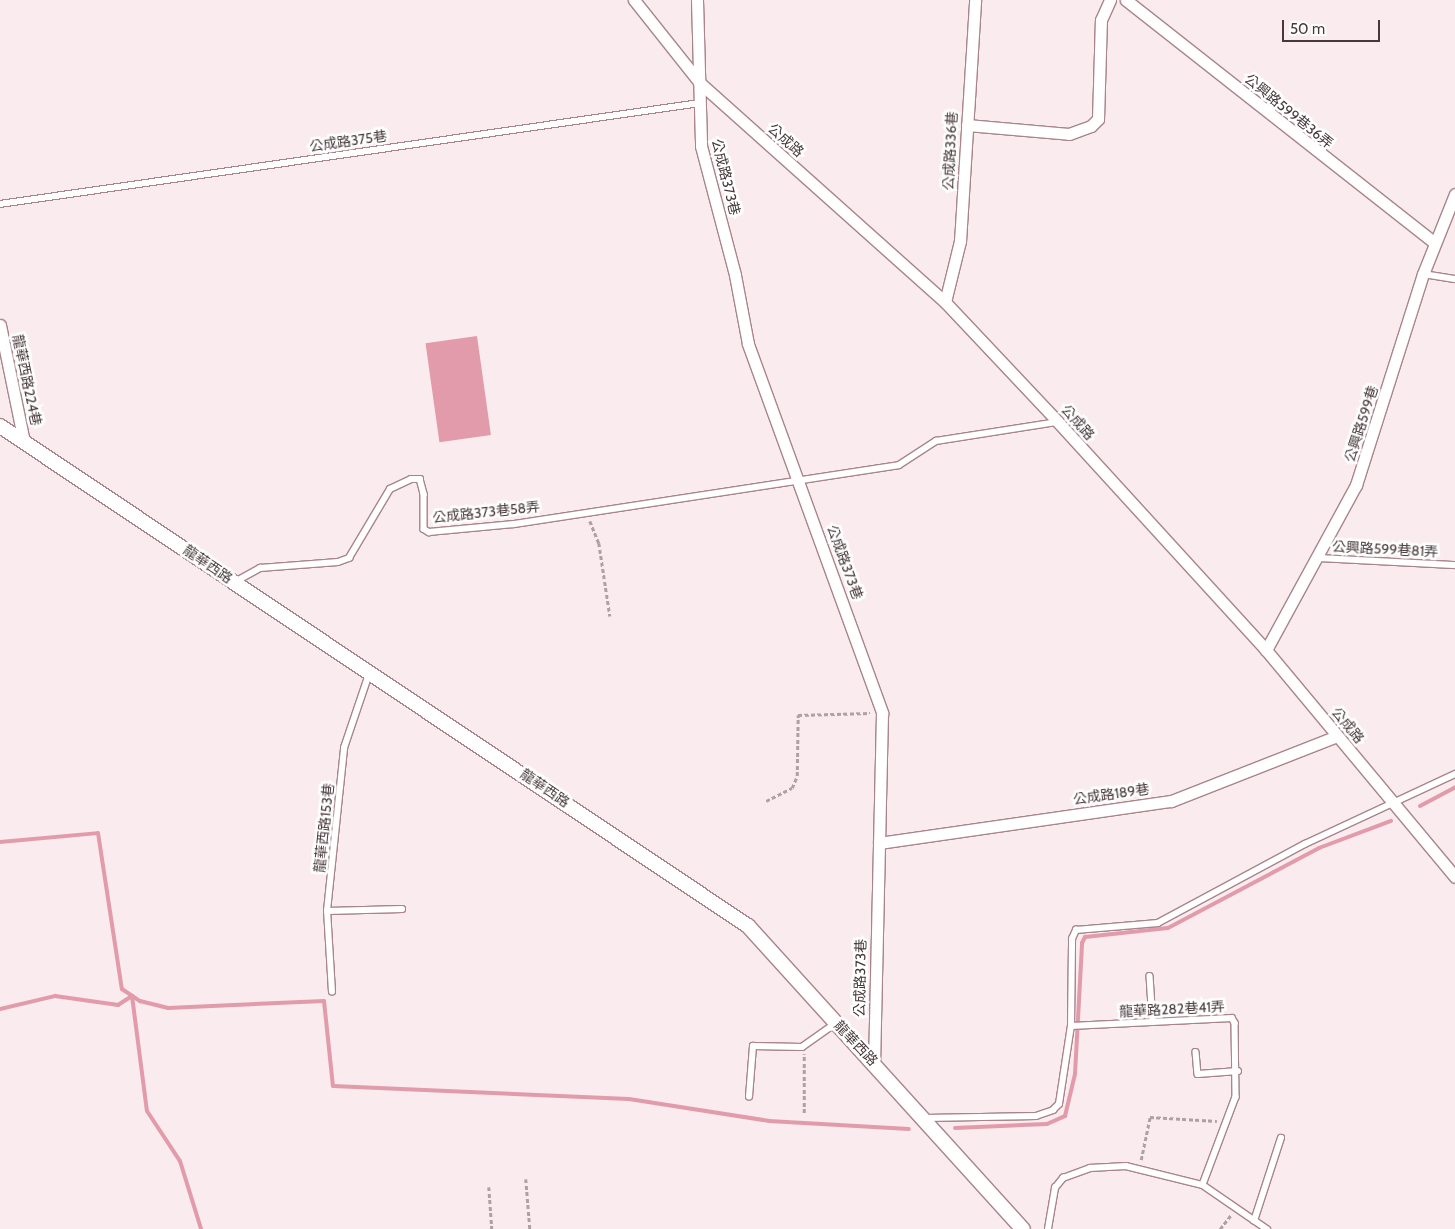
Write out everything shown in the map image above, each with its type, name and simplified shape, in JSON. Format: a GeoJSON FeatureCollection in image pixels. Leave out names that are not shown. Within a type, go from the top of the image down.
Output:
{"type":"FeatureCollection","features":[{"type":"Feature","properties":{"kind":"street","name":"公成路"},"geometry":{"type":"LineString","coordinates":[[634,0],[700,83],[945,302],[1058,422],[1266,650],[1393,805],[1455,877]]}},
{"type":"Feature","properties":{"kind":"street"},"geometry":{"type":"LineString","coordinates":[[697,0],[700,83]]}},
{"type":"Feature","properties":{"kind":"street","name":"公成路336巷"},"geometry":{"type":"LineString","coordinates":[[945,302],[960,241],[975,0]]}},
{"type":"Feature","properties":{"kind":"street"},"geometry":{"type":"LineString","coordinates":[[967,125],[1068,134],[1091,126],[1098,119],[1101,20],[1110,0]]}},
{"type":"Feature","properties":{"kind":"street","name":"公興路599巷36弄"},"geometry":{"type":"LineString","coordinates":[[1126,0],[1435,243]]}},
{"type":"Feature","properties":{"kind":"street","name":"公成路373巷"},"geometry":{"type":"LineString","coordinates":[[700,83],[700,146],[735,276],[748,344],[799,480],[882,713],[874,1062]]}},
{"type":"Feature","properties":{"kind":"street","name":"公興路599巷"},"geometry":{"type":"LineString","coordinates":[[1266,650],[1314,558],[1345,510],[1369,453],[1423,274],[1455,194]]}},
{"type":"Feature","properties":{"kind":"street","name":"龍華西路224巷"},"geometry":{"type":"LineString","coordinates":[[0,325],[24,442]]}},
{"type":"Feature","properties":{"kind":"street","name":"龍華西路"},"geometry":{"type":"LineString","coordinates":[[0,426],[748,926],[925,1118],[1022,1229]]}},
{"type":"Feature","properties":{"kind":"street","name":"公成路189巷"},"geometry":{"type":"LineString","coordinates":[[879,843],[1171,801],[1337,736]]}},
{"type":"Feature","properties":{"kind":"lane","name":"公成路375巷"},"geometry":{"type":"LineString","coordinates":[[0,204],[700,103]]}},
{"type":"Feature","properties":{"kind":"lane"},"geometry":{"type":"LineString","coordinates":[[1423,274],[1455,279]]}},
{"type":"Feature","properties":{"kind":"lane","name":"公成路373巷58弄"},"geometry":{"type":"LineString","coordinates":[[235,582],[260,568],[338,562],[349,558],[390,489],[411,479],[420,479],[424,494],[424,529],[429,532],[586,513],[899,466],[936,441],[1058,422]]}},
{"type":"Feature","properties":{"kind":"lane","name":"公興路599巷81弄"},"geometry":{"type":"LineString","coordinates":[[1314,558],[1455,564]]}},
{"type":"Feature","properties":{"kind":"lane","name":"龍華西路153巷"},"geometry":{"type":"LineString","coordinates":[[332,992],[327,911],[344,748],[370,672]]}},
{"type":"Feature","properties":{"kind":"lane"},"geometry":{"type":"LineString","coordinates":[[925,1118],[1036,1116],[1053,1110],[1059,1104],[1074,1026],[1072,939],[1076,930],[1158,923],[1304,844],[1393,805],[1455,774]]}},
{"type":"Feature","properties":{"kind":"lane"},"geometry":{"type":"LineString","coordinates":[[327,911],[402,909]]}},
{"type":"Feature","properties":{"kind":"lane"},"geometry":{"type":"LineString","coordinates":[[1150,976],[1153,1022]]}},
{"type":"Feature","properties":{"kind":"lane","name":"龍華路282巷41弄"},"geometry":{"type":"LineString","coordinates":[[1074,1026],[1232,1018],[1238,1071],[1236,1097],[1204,1185]]}},
{"type":"Feature","properties":{"kind":"lane"},"geometry":{"type":"LineString","coordinates":[[749,1096],[753,1046],[805,1044],[836,1023]]}},
{"type":"Feature","properties":{"kind":"lane"},"geometry":{"type":"LineString","coordinates":[[1196,1052],[1198,1074],[1238,1071]]}},
{"type":"Feature","properties":{"kind":"lane"},"geometry":{"type":"LineString","coordinates":[[1254,1221],[1281,1138]]}},
{"type":"Feature","properties":{"kind":"lane"},"geometry":{"type":"LineString","coordinates":[[1048,1229],[1055,1188],[1063,1178],[1090,1168],[1139,1169],[1204,1185],[1267,1229]]}},
{"type":"Feature","properties":{"kind":"path"},"geometry":{"type":"LineString","coordinates":[[586,513],[599,543],[610,616]]}},
{"type":"Feature","properties":{"kind":"path"},"geometry":{"type":"LineString","coordinates":[[766,801],[792,788],[797,776],[798,715],[882,713]]}},
{"type":"Feature","properties":{"kind":"path"},"geometry":{"type":"LineString","coordinates":[[804,1113],[805,1044]]}},
{"type":"Feature","properties":{"kind":"path"},"geometry":{"type":"LineString","coordinates":[[1139,1169],[1150,1117],[1217,1121]]}},
{"type":"Feature","properties":{"kind":"path"},"geometry":{"type":"LineString","coordinates":[[526,1179],[530,1229]]}},
{"type":"Feature","properties":{"kind":"path"},"geometry":{"type":"LineString","coordinates":[[489,1187],[492,1229]]}},
{"type":"Feature","properties":{"kind":"path"},"geometry":{"type":"LineString","coordinates":[[1220,1229],[1237,1208]]}},
{"type":"Feature","properties":{"kind":"shaded area"},"geometry":{"type":"Polygon","coordinates":[[[477,336],[491,435],[439,442],[426,343],[477,336]]]}},
{"type":"Feature","properties":{"kind":"waterway"},"geometry":{"type":"LineString","coordinates":[[1420,806],[1455,787]]}},
{"type":"Feature","properties":{"kind":"waterway"},"geometry":{"type":"LineString","coordinates":[[955,1128],[1047,1124],[1065,1116],[1075,1074],[1082,943],[1085,937],[1168,928],[1319,848],[1391,821]]}},
{"type":"Feature","properties":{"kind":"waterway"},"geometry":{"type":"LineString","coordinates":[[0,842],[98,833],[122,989],[140,1001],[168,1008],[324,1001],[333,1086],[629,1099],[769,1121],[909,1129]]}},
{"type":"Feature","properties":{"kind":"waterway"},"geometry":{"type":"LineString","coordinates":[[0,1009],[55,996],[118,1005],[132,996],[147,1111],[180,1161],[201,1229]]}}]}
